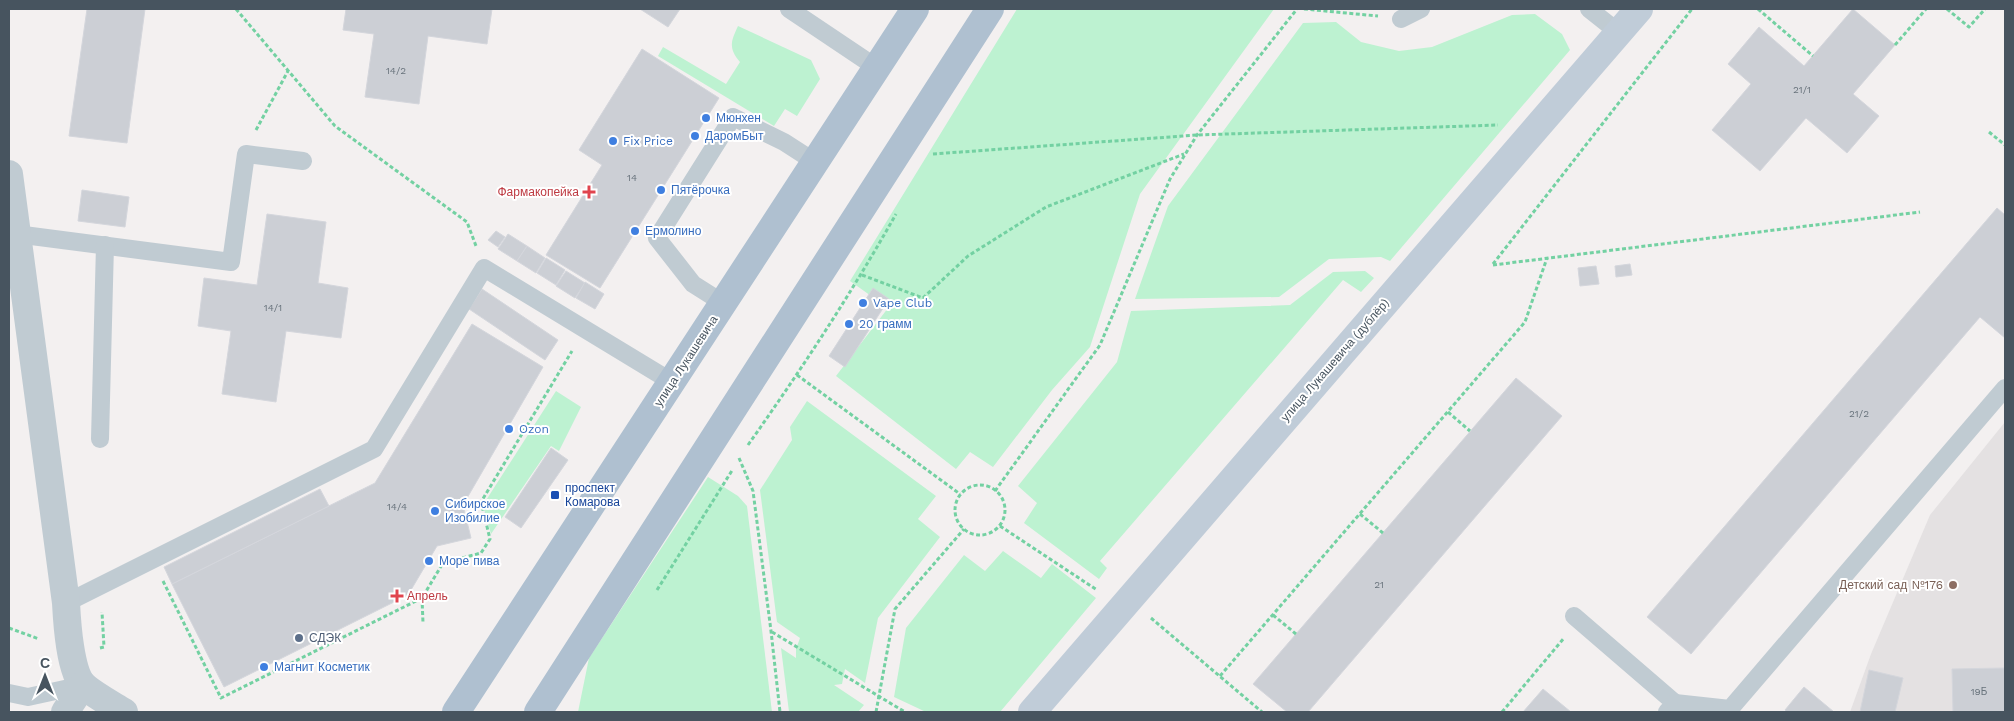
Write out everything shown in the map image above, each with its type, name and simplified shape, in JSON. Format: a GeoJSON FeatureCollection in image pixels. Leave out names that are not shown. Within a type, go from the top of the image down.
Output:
{"type":"FeatureCollection","features":[{"type":"Feature","properties":{"kind":"main road","name":"улица Лукашевича"},"geometry":{"type":"LineString","coordinates":[[456,712],[915,9]]}},
{"type":"Feature","properties":{"kind":"main road"},"geometry":{"type":"LineString","coordinates":[[538,712],[990,9]]}},
{"type":"Feature","properties":{"kind":"main road","name":"улица Лукашевича (дублёр)"},"geometry":{"type":"LineString","coordinates":[[1032,712],[1135,610],[1539,124],[1639,9]]}},
{"type":"Feature","properties":{"kind":"street"},"geometry":{"type":"LineString","coordinates":[[9,174],[66,603],[68,635],[74,669],[83,685],[124,712]]}},
{"type":"Feature","properties":{"kind":"street"},"geometry":{"type":"LineString","coordinates":[[66,712],[83,685]]}},
{"type":"Feature","properties":{"kind":"lane"},"geometry":{"type":"LineString","coordinates":[[789,9],[877,68]]}},
{"type":"Feature","properties":{"kind":"lane"},"geometry":{"type":"LineString","coordinates":[[1401,19],[1421,9]]}},
{"type":"Feature","properties":{"kind":"lane"},"geometry":{"type":"LineString","coordinates":[[1589,9],[1618,32]]}},
{"type":"Feature","properties":{"kind":"lane"},"geometry":{"type":"LineString","coordinates":[[723,303],[693,284],[656,238],[733,117],[784,142],[815,162]]}},
{"type":"Feature","properties":{"kind":"lane"},"geometry":{"type":"LineString","coordinates":[[16,234],[231,262],[246,154],[303,162]]}},
{"type":"Feature","properties":{"kind":"lane"},"geometry":{"type":"LineString","coordinates":[[100,439],[105,245]]}},
{"type":"Feature","properties":{"kind":"lane"},"geometry":{"type":"LineString","coordinates":[[66,603],[374,449],[484,268],[672,382]]}},
{"type":"Feature","properties":{"kind":"lane"},"geometry":{"type":"LineString","coordinates":[[1576,619],[1671,707],[1730,709],[2005,388]]}},
{"type":"Feature","properties":{"kind":"lane"},"geometry":{"type":"LineString","coordinates":[[9,693],[28,697],[83,685]]}},
{"type":"Feature","properties":{"kind":"path"},"geometry":{"type":"LineString","coordinates":[[236,9],[335,126],[467,222],[484,268]]}},
{"type":"Feature","properties":{"kind":"path"},"geometry":{"type":"LineString","coordinates":[[995,491],[1100,345],[1170,179],[1185,154],[1197,135],[1297,9]]}},
{"type":"Feature","properties":{"kind":"path"},"geometry":{"type":"LineString","coordinates":[[1304,9],[1401,19]]}},
{"type":"Feature","properties":{"kind":"path"},"geometry":{"type":"LineString","coordinates":[[1692,9],[1493,265],[1920,212]]}},
{"type":"Feature","properties":{"kind":"path"},"geometry":{"type":"LineString","coordinates":[[1758,9],[1813,56]]}},
{"type":"Feature","properties":{"kind":"path"},"geometry":{"type":"LineString","coordinates":[[1895,45],[1926,9]]}},
{"type":"Feature","properties":{"kind":"path"},"geometry":{"type":"LineString","coordinates":[[1948,9],[1969,27],[1985,9]]}},
{"type":"Feature","properties":{"kind":"path"},"geometry":{"type":"LineString","coordinates":[[260,122],[288,71]]}},
{"type":"Feature","properties":{"kind":"path"},"geometry":{"type":"LineString","coordinates":[[931,155],[1197,135],[1539,124]]}},
{"type":"Feature","properties":{"kind":"path"},"geometry":{"type":"LineString","coordinates":[[1989,132],[2005,145]]}},
{"type":"Feature","properties":{"kind":"path"},"geometry":{"type":"LineString","coordinates":[[657,590],[739,458],[797,375],[862,275],[923,298],[968,256],[1046,207],[1185,154]]}},
{"type":"Feature","properties":{"kind":"path"},"geometry":{"type":"LineString","coordinates":[[1220,676],[1525,322],[1547,258]]}},
{"type":"Feature","properties":{"kind":"path"},"geometry":{"type":"LineString","coordinates":[[152,560],[221,698],[422,598],[444,563],[481,554],[490,539],[481,502],[586,330]]}},
{"type":"Feature","properties":{"kind":"path"},"geometry":{"type":"LineString","coordinates":[[797,375],[960,494]]}},
{"type":"Feature","properties":{"kind":"path"},"geometry":{"type":"LineString","coordinates":[[1448,412],[1470,431]]}},
{"type":"Feature","properties":{"kind":"path"},"geometry":{"type":"LineString","coordinates":[[739,458],[753,491],[772,632],[780,712]]}},
{"type":"Feature","properties":{"kind":"path"},"geometry":{"type":"LineString","coordinates":[[980,485],[990,487],[995,491],[1000,494],[1004,504],[1004,516],[1000,526],[991,532],[980,535],[968,532],[960,526],[955,516],[955,504],[960,494],[968,487],[980,485]]}},
{"type":"Feature","properties":{"kind":"path"},"geometry":{"type":"LineString","coordinates":[[1360,514],[1382,533]]}},
{"type":"Feature","properties":{"kind":"path"},"geometry":{"type":"LineString","coordinates":[[1000,526],[1135,610],[1220,676],[1262,712]]}},
{"type":"Feature","properties":{"kind":"path"},"geometry":{"type":"LineString","coordinates":[[876,712],[895,609],[964,529]]}},
{"type":"Feature","properties":{"kind":"path"},"geometry":{"type":"LineString","coordinates":[[422,598],[423,623]]}},
{"type":"Feature","properties":{"kind":"path"},"geometry":{"type":"LineString","coordinates":[[1273,615],[1296,634]]}},
{"type":"Feature","properties":{"kind":"path"},"geometry":{"type":"LineString","coordinates":[[1502,712],[1576,619]]}},
{"type":"Feature","properties":{"kind":"path"},"geometry":{"type":"LineString","coordinates":[[772,632],[905,712]]}},
{"type":"Feature","properties":{"kind":"shaded area","name":"Детский сад №176"},"geometry":{"type":"Polygon","coordinates":[[[2005,422],[2005,712],[1850,712],[1871,654],[1930,515],[2005,422]]]}},
{"type":"Feature","properties":{"kind":"green space"},"geometry":{"type":"Polygon","coordinates":[[[1017,9],[1274,9],[1140,194],[1090,347],[1052,390],[993,467],[970,452],[956,469],[836,376],[888,308],[850,281],[1017,9]]]}},
{"type":"Feature","properties":{"kind":"green space"},"geometry":{"type":"Polygon","coordinates":[[[1535,14],[1562,34],[1570,50],[1390,261],[1381,257],[1329,259],[1279,297],[1135,299],[1168,206],[1303,23],[1336,22],[1361,42],[1399,51],[1432,47],[1512,15],[1535,14]]]}},
{"type":"Feature","properties":{"kind":"green space"},"geometry":{"type":"Polygon","coordinates":[[[738,26],[811,60],[820,79],[797,116],[785,109],[774,126],[658,56],[663,47],[726,84],[740,62],[732,48],[738,26]]]}},
{"type":"Feature","properties":{"kind":"green space"},"geometry":{"type":"Polygon","coordinates":[[[1365,271],[1374,278],[1361,292],[1343,280],[1100,561],[1107,568],[1099,579],[1024,523],[1037,503],[1018,486],[1117,362],[1131,311],[1290,305],[1333,272],[1365,271]]]}},
{"type":"Feature","properties":{"kind":"green space"},"geometry":{"type":"Polygon","coordinates":[[[556,391],[581,407],[559,451],[551,446],[491,534],[483,505],[556,391]]]}},
{"type":"Feature","properties":{"kind":"green space"},"geometry":{"type":"Polygon","coordinates":[[[807,401],[936,496],[918,519],[940,537],[878,618],[865,683],[845,669],[842,684],[834,685],[864,705],[858,712],[789,712],[781,648],[796,658],[796,649],[800,638],[777,622],[760,490],[792,440],[790,427],[807,401]]]}},
{"type":"Feature","properties":{"kind":"green space"},"geometry":{"type":"Polygon","coordinates":[[[708,477],[738,496],[747,506],[772,712],[578,712],[589,658],[708,477]]]}},
{"type":"Feature","properties":{"kind":"green space"},"geometry":{"type":"Polygon","coordinates":[[[1003,551],[1041,578],[1052,564],[1096,598],[1000,712],[926,712],[894,697],[906,628],[964,555],[985,571],[1003,551]]]}},
{"type":"Feature","properties":{"kind":"building"},"geometry":{"type":"Polygon","coordinates":[[[87,9],[145,9],[127,143],[69,136],[87,9]]]}},
{"type":"Feature","properties":{"kind":"building"},"geometry":{"type":"Polygon","coordinates":[[[346,9],[492,9],[487,44],[428,36],[419,104],[365,97],[374,34],[343,30],[346,9]]]}},
{"type":"Feature","properties":{"kind":"building"},"geometry":{"type":"Polygon","coordinates":[[[640,9],[680,9],[668,27],[640,9]]]}},
{"type":"Feature","properties":{"kind":"building"},"geometry":{"type":"Polygon","coordinates":[[[1853,9],[1895,45],[1853,94],[1879,116],[1847,153],[1806,118],[1760,171],[1712,130],[1751,84],[1728,64],[1759,27],[1804,66],[1853,9]]]}},
{"type":"Feature","properties":{"kind":"building"},"geometry":{"type":"Polygon","coordinates":[[[642,49],[719,98],[600,288],[546,255],[602,165],[579,150],[642,49]]]}},
{"type":"Feature","properties":{"kind":"building"},"geometry":{"type":"Polygon","coordinates":[[[82,190],[129,197],[125,227],[78,221],[82,190]]]}},
{"type":"Feature","properties":{"kind":"building"},"geometry":{"type":"Polygon","coordinates":[[[1997,208],[2005,215],[2005,338],[1980,317],[1691,654],[1647,617],[1997,208]]]}},
{"type":"Feature","properties":{"kind":"building"},"geometry":{"type":"Polygon","coordinates":[[[267,214],[326,222],[318,283],[348,288],[341,338],[286,331],[276,402],[222,394],[231,331],[198,326],[204,278],[257,285],[267,214]]]}},
{"type":"Feature","properties":{"kind":"building"},"geometry":{"type":"Polygon","coordinates":[[[496,231],[505,237],[498,247],[488,240],[496,231]]]}},
{"type":"Feature","properties":{"kind":"building"},"geometry":{"type":"Polygon","coordinates":[[[508,234],[527,246],[517,261],[498,249],[508,234]]]}},
{"type":"Feature","properties":{"kind":"building"},"geometry":{"type":"Polygon","coordinates":[[[527,246],[545,258],[536,273],[517,261],[527,246]]]}},
{"type":"Feature","properties":{"kind":"building"},"geometry":{"type":"Polygon","coordinates":[[[546,258],[565,270],[556,285],[537,273],[546,258]]]}},
{"type":"Feature","properties":{"kind":"building"},"geometry":{"type":"Polygon","coordinates":[[[1630,264],[1632,275],[1616,277],[1615,266],[1630,264]]]}},
{"type":"Feature","properties":{"kind":"building"},"geometry":{"type":"Polygon","coordinates":[[[1596,266],[1599,284],[1580,286],[1578,268],[1596,266]]]}},
{"type":"Feature","properties":{"kind":"building"},"geometry":{"type":"Polygon","coordinates":[[[566,271],[585,283],[575,298],[556,286],[566,271]]]}},
{"type":"Feature","properties":{"kind":"building"},"geometry":{"type":"Polygon","coordinates":[[[585,282],[604,294],[595,309],[576,298],[585,282]]]}},
{"type":"Feature","properties":{"kind":"building"},"geometry":{"type":"Polygon","coordinates":[[[873,288],[889,299],[845,367],[829,356],[873,288]]]}},
{"type":"Feature","properties":{"kind":"building"},"geometry":{"type":"Polygon","coordinates":[[[482,289],[558,340],[545,360],[469,309],[482,289]]]}},
{"type":"Feature","properties":{"kind":"building"},"geometry":{"type":"Polygon","coordinates":[[[472,324],[543,367],[463,505],[471,538],[437,546],[408,595],[224,687],[172,584],[375,483],[472,324]]]}},
{"type":"Feature","properties":{"kind":"building"},"geometry":{"type":"Polygon","coordinates":[[[1516,378],[1562,416],[1308,712],[1287,712],[1253,684],[1516,378]]]}},
{"type":"Feature","properties":{"kind":"building"},"geometry":{"type":"Polygon","coordinates":[[[551,448],[568,460],[521,528],[505,517],[551,448]]]}},
{"type":"Feature","properties":{"kind":"building"},"geometry":{"type":"Polygon","coordinates":[[[320,489],[329,506],[172,584],[164,567],[320,489]]]}},
{"type":"Feature","properties":{"kind":"building"},"geometry":{"type":"Polygon","coordinates":[[[2005,668],[2005,712],[1953,712],[1952,669],[2005,668]]]}},
{"type":"Feature","properties":{"kind":"building"},"geometry":{"type":"Polygon","coordinates":[[[1869,670],[1903,678],[1895,712],[1860,712],[1869,670]]]}},
{"type":"Feature","properties":{"kind":"building"},"geometry":{"type":"Polygon","coordinates":[[[1804,687],[1834,712],[1787,712],[1785,710],[1804,687]]]}},
{"type":"Feature","properties":{"kind":"building"},"geometry":{"type":"Polygon","coordinates":[[[1543,689],[1571,712],[1523,712],[1543,689]]]}},
{"type":"Feature","properties":{"kind":"place","name":"Мюнхен"},"geometry":{"type":"Point","coordinates":[706,118]}},
{"type":"Feature","properties":{"kind":"place","name":"ДаромБыт"},"geometry":{"type":"Point","coordinates":[695,136]}},
{"type":"Feature","properties":{"kind":"place","name":"Fix Price"},"geometry":{"type":"Point","coordinates":[613,141]}},
{"type":"Feature","properties":{"kind":"place","name":"Пятёрочка"},"geometry":{"type":"Point","coordinates":[661,190]}},
{"type":"Feature","properties":{"kind":"place","name":"Фармакопейка"},"geometry":{"type":"Point","coordinates":[589,192]}},
{"type":"Feature","properties":{"kind":"place","name":"Ермолино"},"geometry":{"type":"Point","coordinates":[635,231]}},
{"type":"Feature","properties":{"kind":"place","name":"Vape Club"},"geometry":{"type":"Point","coordinates":[863,303]}},
{"type":"Feature","properties":{"kind":"place","name":"20 грамм"},"geometry":{"type":"Point","coordinates":[849,324]}},
{"type":"Feature","properties":{"kind":"place","name":"Ozon"},"geometry":{"type":"Point","coordinates":[509,429]}},
{"type":"Feature","properties":{"kind":"place","name":"проспект Комарова"},"geometry":{"type":"Point","coordinates":[555,495]}},
{"type":"Feature","properties":{"kind":"place","name":"Сибирское Изобилие"},"geometry":{"type":"Point","coordinates":[435,511]}},
{"type":"Feature","properties":{"kind":"place","name":"Море пива"},"geometry":{"type":"Point","coordinates":[429,561]}},
{"type":"Feature","properties":{"kind":"place","name":"Детский сад №176"},"geometry":{"type":"Point","coordinates":[1953,585]}},
{"type":"Feature","properties":{"kind":"place","name":"Апрель"},"geometry":{"type":"Point","coordinates":[397,596]}},
{"type":"Feature","properties":{"kind":"place","name":"СДЭК"},"geometry":{"type":"Point","coordinates":[299,638]}},
{"type":"Feature","properties":{"kind":"place","name":"Магнит Косметик"},"geometry":{"type":"Point","coordinates":[264,667]}}]}
